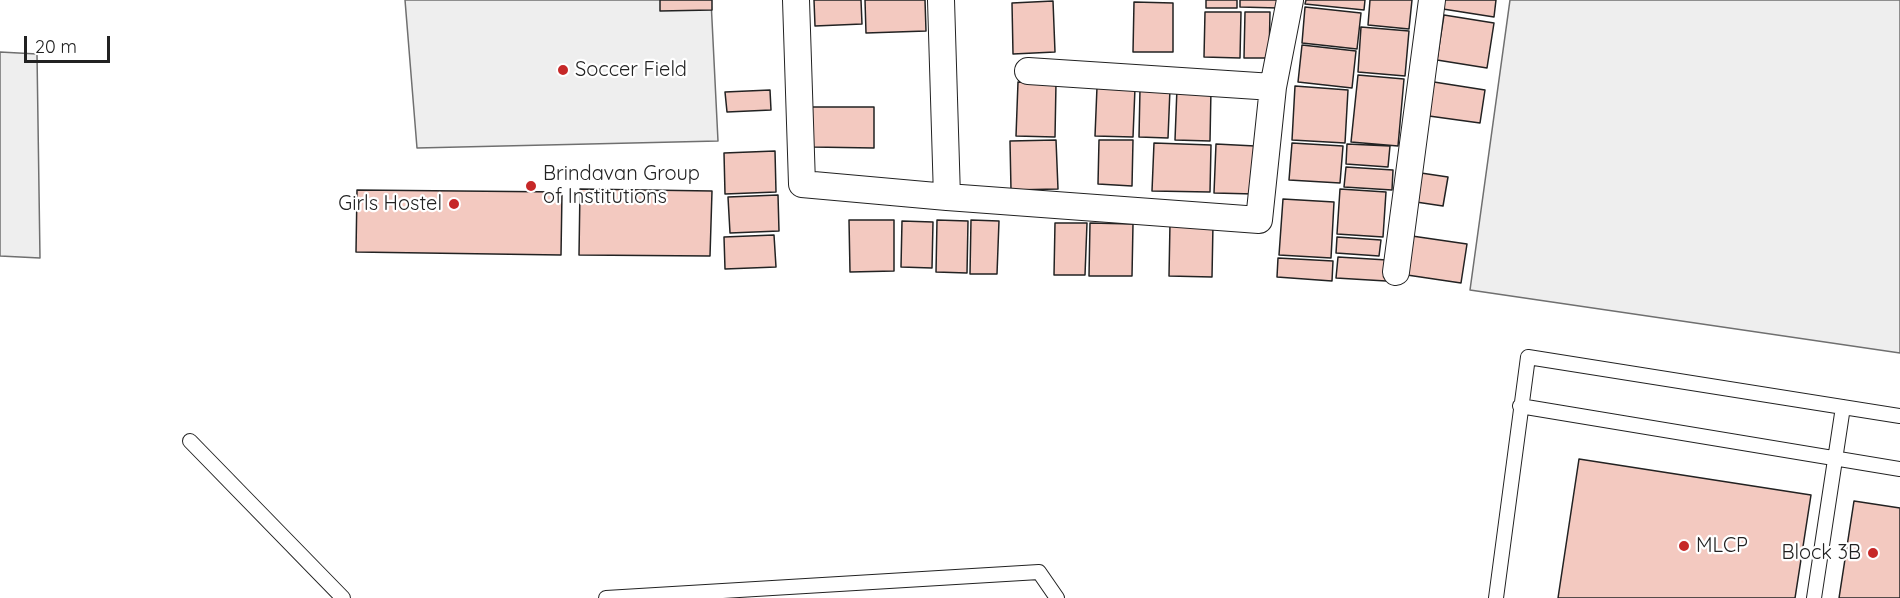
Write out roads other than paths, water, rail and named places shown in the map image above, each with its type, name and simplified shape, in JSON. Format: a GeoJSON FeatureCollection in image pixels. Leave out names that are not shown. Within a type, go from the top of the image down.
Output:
{"type":"FeatureCollection","features":[{"type":"Feature","properties":{"kind":"street"},"geometry":{"type":"LineString","coordinates":[[796,0],[802,184],[1259,220],[1273,87],[1290,0]]}},
{"type":"Feature","properties":{"kind":"street"},"geometry":{"type":"LineString","coordinates":[[941,0],[947,197]]}},
{"type":"Feature","properties":{"kind":"street"},"geometry":{"type":"LineString","coordinates":[[1396,272],[1432,0]]}},
{"type":"Feature","properties":{"kind":"street"},"geometry":{"type":"LineString","coordinates":[[1028,71],[1273,87]]}},
{"type":"Feature","properties":{"kind":"lane"},"geometry":{"type":"LineString","coordinates":[[1496,598],[1528,357],[1900,416]]}},
{"type":"Feature","properties":{"kind":"lane"},"geometry":{"type":"LineString","coordinates":[[1520,406],[1900,469]]}},
{"type":"Feature","properties":{"kind":"lane"},"geometry":{"type":"LineString","coordinates":[[1814,598],[1843,407]]}},
{"type":"Feature","properties":{"kind":"lane"},"geometry":{"type":"LineString","coordinates":[[190,441],[343,598]]}},
{"type":"Feature","properties":{"kind":"lane"},"geometry":{"type":"LineString","coordinates":[[606,598],[1039,572],[1057,598]]}},
{"type":"Feature","properties":{"kind":"place","name":"Soccer Field"},"geometry":{"type":"Point","coordinates":[563,70]}},
{"type":"Feature","properties":{"kind":"place","name":"Brindavan Group of Institutions"},"geometry":{"type":"Point","coordinates":[531,186]}},
{"type":"Feature","properties":{"kind":"place","name":"Girls Hostel"},"geometry":{"type":"Point","coordinates":[454,204]}},
{"type":"Feature","properties":{"kind":"place","name":"MLCP"},"geometry":{"type":"Point","coordinates":[1684,546]}},
{"type":"Feature","properties":{"kind":"place","name":"Block 3B"},"geometry":{"type":"Point","coordinates":[1873,553]}}]}
